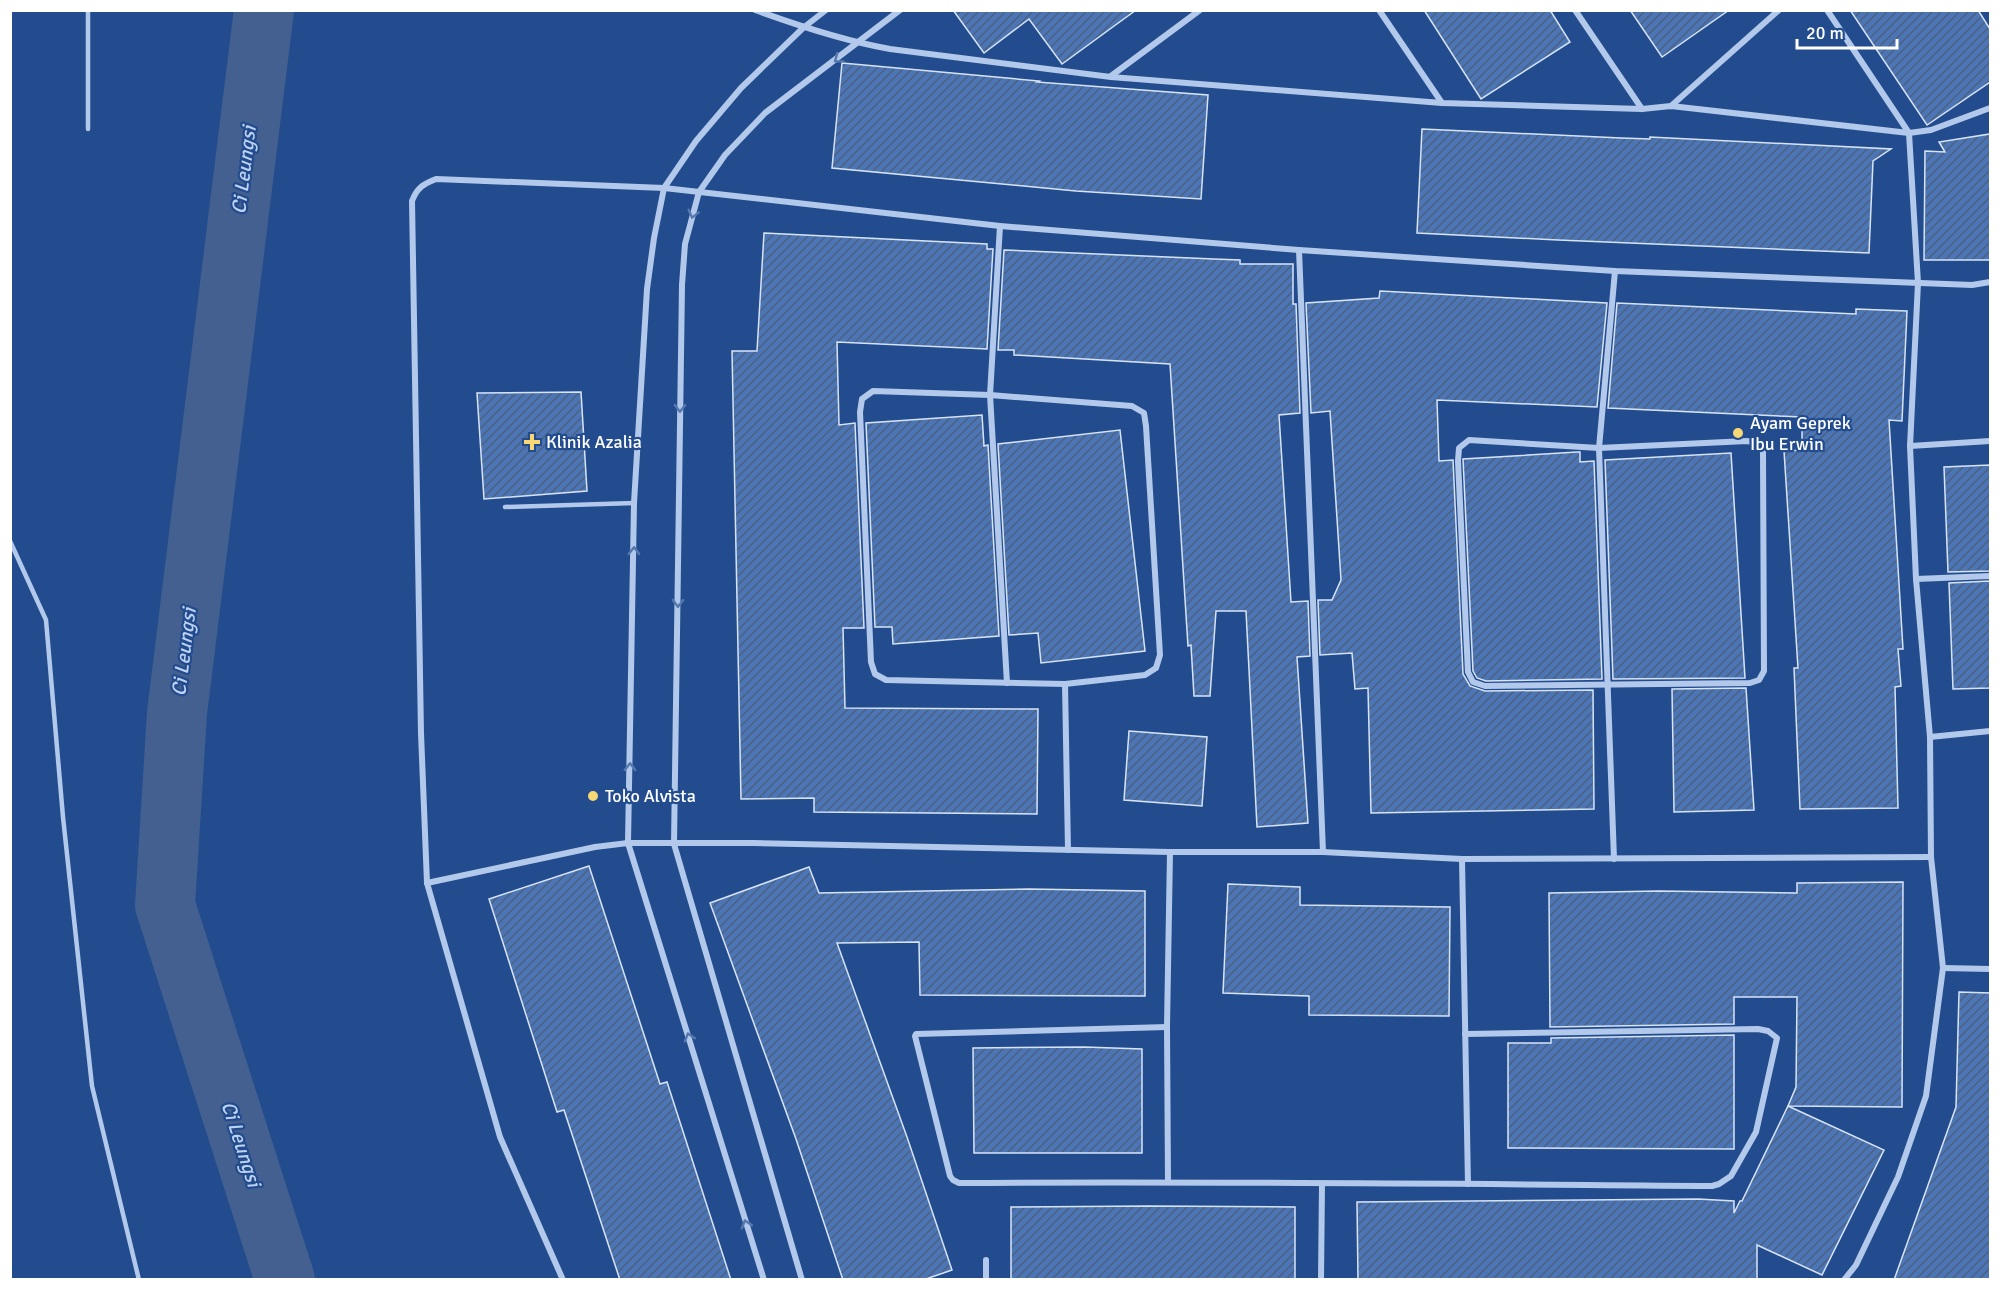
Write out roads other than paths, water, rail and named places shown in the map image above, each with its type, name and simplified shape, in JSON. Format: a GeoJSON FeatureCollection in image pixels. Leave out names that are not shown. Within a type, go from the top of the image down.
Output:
{"type":"FeatureCollection","features":[{"type":"Feature","properties":{"kind":"street"},"geometry":{"type":"LineString","coordinates":[[755,10],[803,28],[859,43],[1111,76],[1442,103],[1642,109],[1671,106],[1909,133],[1931,130],[1990,108]]}},
{"type":"Feature","properties":{"kind":"street"},"geometry":{"type":"LineString","coordinates":[[764,1280],[628,843],[634,503],[647,289],[664,188],[696,141],[741,88],[803,28],[826,10]]}},
{"type":"Feature","properties":{"kind":"street"},"geometry":{"type":"LineString","coordinates":[[802,1280],[674,844],[682,285],[685,244],[699,192],[725,155],[765,113],[900,10]]}},
{"type":"Feature","properties":{"kind":"street"},"geometry":{"type":"LineString","coordinates":[[1111,76],[1200,10]]}},
{"type":"Feature","properties":{"kind":"street"},"geometry":{"type":"LineString","coordinates":[[1379,10],[1442,103]]}},
{"type":"Feature","properties":{"kind":"street"},"geometry":{"type":"LineString","coordinates":[[1575,10],[1642,109]]}},
{"type":"Feature","properties":{"kind":"street"},"geometry":{"type":"LineString","coordinates":[[1671,106],[1779,10]]}},
{"type":"Feature","properties":{"kind":"street"},"geometry":{"type":"LineString","coordinates":[[1827,10],[1909,133],[1918,283],[1910,446],[1916,579],[1930,737],[1931,857],[1944,968],[1926,1096],[1898,1177],[1856,1265],[1844,1280]]}},
{"type":"Feature","properties":{"kind":"street"},"geometry":{"type":"LineString","coordinates":[[562,1280],[500,1137],[427,883],[421,733],[412,201],[416,189],[424,183],[436,179],[664,188],[1000,226],[1299,250],[1615,271],[1972,285],[1990,282]]}},
{"type":"Feature","properties":{"kind":"street"},"geometry":{"type":"LineString","coordinates":[[1000,226],[990,395],[1007,683]]}},
{"type":"Feature","properties":{"kind":"street"},"geometry":{"type":"LineString","coordinates":[[1299,250],[1323,852]]}},
{"type":"Feature","properties":{"kind":"street"},"geometry":{"type":"LineString","coordinates":[[1614,860],[1599,448],[1615,271]]}},
{"type":"Feature","properties":{"kind":"street"},"geometry":{"type":"LineString","coordinates":[[873,391],[990,395],[1132,406],[1144,413],[1160,655],[1156,668],[1145,675],[1065,684],[886,680],[875,674],[871,662],[860,412],[862,399],[873,391]]}},
{"type":"Feature","properties":{"kind":"street"},"geometry":{"type":"LineString","coordinates":[[1469,440],[1599,448],[1747,441],[1758,443],[1763,453],[1764,671],[1759,680],[1750,683],[1608,683],[1485,686],[1473,682],[1468,672],[1459,448],[1469,440]]}},
{"type":"Feature","properties":{"kind":"street"},"geometry":{"type":"LineString","coordinates":[[1910,446],[1990,441]]}},
{"type":"Feature","properties":{"kind":"street"},"geometry":{"type":"LineString","coordinates":[[1916,579],[1990,576]]}},
{"type":"Feature","properties":{"kind":"street"},"geometry":{"type":"LineString","coordinates":[[1065,684],[1068,850]]}},
{"type":"Feature","properties":{"kind":"street"},"geometry":{"type":"LineString","coordinates":[[1930,737],[1990,731]]}},
{"type":"Feature","properties":{"kind":"street"},"geometry":{"type":"LineString","coordinates":[[427,883],[595,847],[628,843],[754,843],[1170,852],[1323,852],[1462,860],[1931,857]]}},
{"type":"Feature","properties":{"kind":"street"},"geometry":{"type":"LineString","coordinates":[[1168,1182],[1167,1027],[1170,852]]}},
{"type":"Feature","properties":{"kind":"street"},"geometry":{"type":"LineString","coordinates":[[1462,860],[1468,1185]]}},
{"type":"Feature","properties":{"kind":"street"},"geometry":{"type":"LineString","coordinates":[[1944,968],[1990,969]]}},
{"type":"Feature","properties":{"kind":"street"},"geometry":{"type":"LineString","coordinates":[[1167,1027],[918,1033],[915,1036],[950,1176],[959,1183],[1719,1185],[1731,1176],[1756,1132],[1777,1038],[1768,1030],[1758,1029],[1465,1034]]}},
{"type":"Feature","properties":{"kind":"street"},"geometry":{"type":"LineString","coordinates":[[1321,1280],[1322,1185]]}},
{"type":"Feature","properties":{"kind":"street"},"geometry":{"type":"LineString","coordinates":[[986,1260],[986,1280]]}},
{"type":"Feature","properties":{"kind":"lane"},"geometry":{"type":"LineString","coordinates":[[88,10],[88,129]]}},
{"type":"Feature","properties":{"kind":"lane"},"geometry":{"type":"LineString","coordinates":[[505,507],[634,503]]}},
{"type":"Feature","properties":{"kind":"lane"},"geometry":{"type":"LineString","coordinates":[[10,541],[46,620],[63,817],[92,1086],[139,1280]]}},
{"type":"Feature","properties":{"kind":"waterway","name":"Ci Leungsi"},"geometry":{"type":"LineString","coordinates":[[264,10],[177,713],[165,905],[285,1280]]}},
{"type":"Feature","properties":{"kind":"place","name":"Ayam Geprek Ibu Erwin"},"geometry":{"type":"Point","coordinates":[1738,433]}},
{"type":"Feature","properties":{"kind":"place","name":"Klinik Azalia"},"geometry":{"type":"Point","coordinates":[532,442]}},
{"type":"Feature","properties":{"kind":"place","name":"Toko Alvista"},"geometry":{"type":"Point","coordinates":[593,796]}}]}
